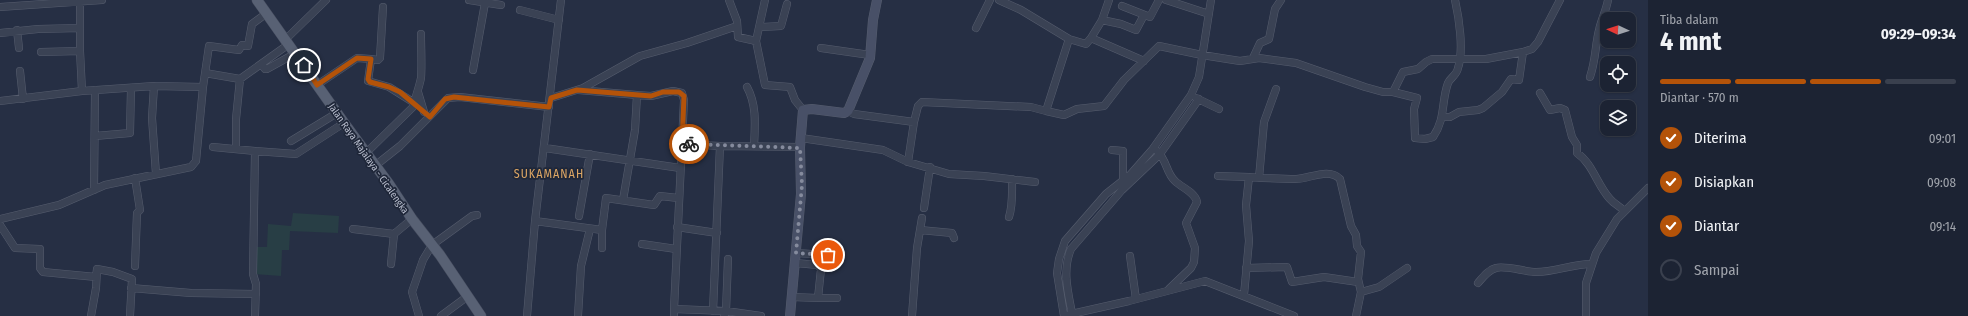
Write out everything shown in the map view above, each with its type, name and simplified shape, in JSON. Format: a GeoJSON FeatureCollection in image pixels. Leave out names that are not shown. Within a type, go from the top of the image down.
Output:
{"type":"FeatureCollection","features":[{"type":"Feature","properties":{"kind":"main road","name":"Jalan Raya Majalaya - Cicalengka"},"geometry":{"type":"LineString","coordinates":[[257,0],[296,53],[344,123],[367,152],[412,219],[481,316]]}},
{"type":"Feature","properties":{"kind":"street"},"geometry":{"type":"LineString","coordinates":[[0,7],[102,0]]}},
{"type":"Feature","properties":{"kind":"street"},"geometry":{"type":"LineString","coordinates":[[205,73],[240,79],[288,42],[326,0]]}},
{"type":"Feature","properties":{"kind":"street"},"geometry":{"type":"LineString","coordinates":[[469,0],[501,5]]}},
{"type":"Feature","properties":{"kind":"street"},"geometry":{"type":"LineString","coordinates":[[527,316],[535,221],[551,98],[561,0]]}},
{"type":"Feature","properties":{"kind":"street"},"geometry":{"type":"LineString","coordinates":[[728,0],[737,26],[739,38],[756,41]]}},
{"type":"Feature","properties":{"kind":"street"},"geometry":{"type":"LineString","coordinates":[[765,0],[756,41],[765,85],[790,87],[795,100],[803,110],[800,148],[802,185],[790,316]]}},
{"type":"Feature","properties":{"kind":"street"},"geometry":{"type":"LineString","coordinates":[[848,111],[867,68],[870,55],[872,20],[877,0]]}},
{"type":"Feature","properties":{"kind":"street"},"geometry":{"type":"LineString","coordinates":[[976,28],[990,0]]}},
{"type":"Feature","properties":{"kind":"street"},"geometry":{"type":"LineString","coordinates":[[999,0],[1021,10],[1069,39],[1086,44],[1102,20],[1109,0]]}},
{"type":"Feature","properties":{"kind":"street"},"geometry":{"type":"LineString","coordinates":[[1122,6],[1144,15],[1151,16],[1159,0]]}},
{"type":"Feature","properties":{"kind":"street"},"geometry":{"type":"LineString","coordinates":[[1166,0],[1209,14]]}},
{"type":"Feature","properties":{"kind":"street"},"geometry":{"type":"LineString","coordinates":[[1211,0],[1195,97],[1157,151],[1069,236],[1062,248],[1062,268],[1059,294],[1067,315],[1205,281],[1244,295],[1294,316]]}},
{"type":"Feature","properties":{"kind":"street"},"geometry":{"type":"LineString","coordinates":[[1253,58],[1260,43],[1269,39],[1275,9],[1281,0]]}},
{"type":"Feature","properties":{"kind":"street"},"geometry":{"type":"LineString","coordinates":[[908,162],[914,122],[918,106],[922,102],[1031,107],[1062,115],[1077,109],[1102,108],[1107,104],[1124,80],[1159,46],[1202,55],[1244,61],[1253,58],[1296,63],[1365,87],[1416,98],[1414,109],[1416,138],[1433,137],[1443,117],[1448,83],[1456,73],[1460,59],[1458,14],[1455,0]]}},
{"type":"Feature","properties":{"kind":"street"},"geometry":{"type":"LineString","coordinates":[[1393,92],[1405,71],[1418,69],[1432,59],[1486,59],[1532,49],[1538,42],[1560,0]]}},
{"type":"Feature","properties":{"kind":"street"},"geometry":{"type":"LineString","coordinates":[[1590,77],[1596,61],[1598,30],[1606,11],[1608,0]]}},
{"type":"Feature","properties":{"kind":"street"},"geometry":{"type":"LineString","coordinates":[[80,1],[82,91]]}},
{"type":"Feature","properties":{"kind":"street"},"geometry":{"type":"LineString","coordinates":[[473,70],[485,3]]}},
{"type":"Feature","properties":{"kind":"street"},"geometry":{"type":"LineString","coordinates":[[760,27],[781,26],[787,4]]}},
{"type":"Feature","properties":{"kind":"street"},"geometry":{"type":"LineString","coordinates":[[317,85],[357,58],[378,60],[380,58],[383,7]]}},
{"type":"Feature","properties":{"kind":"street"},"geometry":{"type":"LineString","coordinates":[[520,10],[558,20]]}},
{"type":"Feature","properties":{"kind":"street"},"geometry":{"type":"LineString","coordinates":[[0,218],[59,205],[94,190],[135,178],[194,165],[198,152],[203,87],[210,46],[239,50],[242,45],[248,46],[252,24],[267,13]]}},
{"type":"Feature","properties":{"kind":"street"},"geometry":{"type":"LineString","coordinates":[[1102,20],[1121,24],[1136,30],[1144,15]]}},
{"type":"Feature","properties":{"kind":"street"},"geometry":{"type":"LineString","coordinates":[[551,98],[577,90],[598,81],[640,56],[687,43],[737,26]]}},
{"type":"Feature","properties":{"kind":"street"},"geometry":{"type":"LineString","coordinates":[[0,33],[17,30],[80,28]]}},
{"type":"Feature","properties":{"kind":"street"},"geometry":{"type":"LineString","coordinates":[[17,30],[18,48]]}},
{"type":"Feature","properties":{"kind":"street"},"geometry":{"type":"LineString","coordinates":[[376,165],[400,146],[420,108],[421,34]]}},
{"type":"Feature","properties":{"kind":"street"},"geometry":{"type":"LineString","coordinates":[[1091,38],[1144,61]]}},
{"type":"Feature","properties":{"kind":"street"},"geometry":{"type":"LineString","coordinates":[[1046,111],[1069,39]]}},
{"type":"Feature","properties":{"kind":"street"},"geometry":{"type":"LineString","coordinates":[[821,48],[870,55]]}},
{"type":"Feature","properties":{"kind":"street"},"geometry":{"type":"LineString","coordinates":[[42,52],[80,51]]}},
{"type":"Feature","properties":{"kind":"street"},"geometry":{"type":"LineString","coordinates":[[1443,117],[1450,117],[1459,112],[1481,109],[1502,92],[1511,79],[1519,80],[1523,52]]}},
{"type":"Feature","properties":{"kind":"street"},"geometry":{"type":"LineString","coordinates":[[261,64],[267,69],[296,53]]}},
{"type":"Feature","properties":{"kind":"street"},"geometry":{"type":"LineString","coordinates":[[371,59],[369,82],[389,87],[420,108]]}},
{"type":"Feature","properties":{"kind":"street"},"geometry":{"type":"LineString","coordinates":[[20,71],[23,99]]}},
{"type":"Feature","properties":{"kind":"street"},"geometry":{"type":"LineString","coordinates":[[236,149],[236,119],[240,79]]}},
{"type":"Feature","properties":{"kind":"street"},"geometry":{"type":"LineString","coordinates":[[0,102],[95,90],[154,86],[203,87]]}},
{"type":"Feature","properties":{"kind":"street"},"geometry":{"type":"LineString","coordinates":[[154,86],[152,118],[156,174]]}},
{"type":"Feature","properties":{"kind":"street"},"geometry":{"type":"LineString","coordinates":[[747,87],[751,94],[755,113],[754,146]]}},
{"type":"Feature","properties":{"kind":"street"},"geometry":{"type":"LineString","coordinates":[[95,136],[130,133],[131,88]]}},
{"type":"Feature","properties":{"kind":"street"},"geometry":{"type":"LineString","coordinates":[[1259,178],[1264,122],[1276,89]]}},
{"type":"Feature","properties":{"kind":"street"},"geometry":{"type":"LineString","coordinates":[[94,190],[95,90]]}},
{"type":"Feature","properties":{"kind":"street"},"geometry":{"type":"LineString","coordinates":[[577,90],[654,96],[673,91],[683,94],[674,312],[713,311],[725,314],[760,316]]}},
{"type":"Feature","properties":{"kind":"street"},"geometry":{"type":"LineString","coordinates":[[1540,93],[1550,110],[1560,108],[1565,110],[1572,137],[1577,145],[1577,153],[1585,158],[1609,198],[1617,203],[1624,211]]}},
{"type":"Feature","properties":{"kind":"street"},"geometry":{"type":"LineString","coordinates":[[419,95],[420,108]]}},
{"type":"Feature","properties":{"kind":"street"},"geometry":{"type":"LineString","coordinates":[[623,200],[636,124],[638,95]]}},
{"type":"Feature","properties":{"kind":"street"},"geometry":{"type":"LineString","coordinates":[[367,152],[411,111],[445,99],[454,97],[549,107]]}},
{"type":"Feature","properties":{"kind":"street"},"geometry":{"type":"LineString","coordinates":[[1195,97],[1219,109]]}},
{"type":"Feature","properties":{"kind":"street"},"geometry":{"type":"LineString","coordinates":[[803,110],[812,109],[844,113],[848,111],[854,114],[914,122]]}},
{"type":"Feature","properties":{"kind":"street"},"geometry":{"type":"LineString","coordinates":[[291,141],[337,113]]}},
{"type":"Feature","properties":{"kind":"street"},"geometry":{"type":"LineString","coordinates":[[213,147],[296,154],[344,123]]}},
{"type":"Feature","properties":{"kind":"street"},"geometry":{"type":"LineString","coordinates":[[801,138],[883,150],[908,162],[949,174],[1035,182]]}},
{"type":"Feature","properties":{"kind":"street"},"geometry":{"type":"LineString","coordinates":[[682,144],[800,148]]}},
{"type":"Feature","properties":{"kind":"street"},"geometry":{"type":"LineString","coordinates":[[713,311],[720,146]]}},
{"type":"Feature","properties":{"kind":"street"},"geometry":{"type":"LineString","coordinates":[[545,148],[680,168]]}},
{"type":"Feature","properties":{"kind":"street"},"geometry":{"type":"LineString","coordinates":[[1112,150],[1123,151],[1123,182]]}},
{"type":"Feature","properties":{"kind":"street"},"geometry":{"type":"LineString","coordinates":[[255,151],[253,274],[256,294],[255,316]]}},
{"type":"Feature","properties":{"kind":"street"},"geometry":{"type":"LineString","coordinates":[[1109,198],[1123,182],[1157,151]]}},
{"type":"Feature","properties":{"kind":"street"},"geometry":{"type":"LineString","coordinates":[[1157,151],[1165,160],[1173,179],[1194,195],[1197,202],[1186,223],[1195,248],[1193,264],[1169,290]]}},
{"type":"Feature","properties":{"kind":"street"},"geometry":{"type":"LineString","coordinates":[[579,216],[590,154]]}},
{"type":"Feature","properties":{"kind":"street"},"geometry":{"type":"LineString","coordinates":[[924,208],[930,168]]}},
{"type":"Feature","properties":{"kind":"street"},"geometry":{"type":"LineString","coordinates":[[1218,176],[1297,179],[1320,174],[1336,175],[1339,177],[1351,226],[1356,235],[1356,246],[1361,252],[1358,282],[1361,292],[1356,316]]}},
{"type":"Feature","properties":{"kind":"street"},"geometry":{"type":"LineString","coordinates":[[1244,295],[1249,241],[1246,205],[1249,177]]}},
{"type":"Feature","properties":{"kind":"street"},"geometry":{"type":"LineString","coordinates":[[135,178],[140,211],[137,213],[135,266]]}},
{"type":"Feature","properties":{"kind":"street"},"geometry":{"type":"LineString","coordinates":[[1009,217],[1012,206],[1012,179]]}},
{"type":"Feature","properties":{"kind":"street"},"geometry":{"type":"LineString","coordinates":[[1586,316],[1586,283],[1591,264],[1612,225],[1648,188]]}},
{"type":"Feature","properties":{"kind":"street"},"geometry":{"type":"LineString","coordinates":[[602,248],[602,230],[606,198],[654,205],[660,196],[678,198]]}},
{"type":"Feature","properties":{"kind":"street"},"geometry":{"type":"LineString","coordinates":[[419,316],[412,292],[423,260],[472,216],[477,215]]}},
{"type":"Feature","properties":{"kind":"street"},"geometry":{"type":"LineString","coordinates":[[912,316],[913,292],[922,218]]}},
{"type":"Feature","properties":{"kind":"street"},"geometry":{"type":"LineString","coordinates":[[391,264],[394,234],[412,219]]}},
{"type":"Feature","properties":{"kind":"street"},"geometry":{"type":"LineString","coordinates":[[535,221],[602,230]]}},
{"type":"Feature","properties":{"kind":"street"},"geometry":{"type":"LineString","coordinates":[[0,224],[14,248],[40,248],[40,268],[43,272],[96,277],[97,269]]}},
{"type":"Feature","properties":{"kind":"street"},"geometry":{"type":"LineString","coordinates":[[677,227],[717,233]]}},
{"type":"Feature","properties":{"kind":"street"},"geometry":{"type":"LineString","coordinates":[[353,229],[394,234]]}},
{"type":"Feature","properties":{"kind":"street"},"geometry":{"type":"LineString","coordinates":[[578,316],[581,266],[590,229]]}},
{"type":"Feature","properties":{"kind":"street"},"geometry":{"type":"LineString","coordinates":[[920,230],[952,233],[954,238]]}},
{"type":"Feature","properties":{"kind":"street"},"geometry":{"type":"LineString","coordinates":[[642,244],[676,250]]}},
{"type":"Feature","properties":{"kind":"street"},"geometry":{"type":"LineString","coordinates":[[796,253],[828,255]]}},
{"type":"Feature","properties":{"kind":"street"},"geometry":{"type":"LineString","coordinates":[[1130,256],[1136,299]]}},
{"type":"Feature","properties":{"kind":"street"},"geometry":{"type":"LineString","coordinates":[[725,314],[728,259]]}},
{"type":"Feature","properties":{"kind":"street"},"geometry":{"type":"LineString","coordinates":[[795,263],[818,265],[820,268],[818,298]]}},
{"type":"Feature","properties":{"kind":"street"},"geometry":{"type":"LineString","coordinates":[[1478,283],[1489,271],[1501,267],[1520,271],[1553,272],[1576,264],[1591,264]]}},
{"type":"Feature","properties":{"kind":"street"},"geometry":{"type":"LineString","coordinates":[[1246,268],[1287,267],[1292,282],[1325,277],[1358,282]]}},
{"type":"Feature","properties":{"kind":"street"},"geometry":{"type":"LineString","coordinates":[[1361,292],[1379,287],[1407,268]]}},
{"type":"Feature","properties":{"kind":"street"},"geometry":{"type":"LineString","coordinates":[[97,269],[106,270],[130,278],[133,281],[131,288],[130,316]]}},
{"type":"Feature","properties":{"kind":"street"},"geometry":{"type":"LineString","coordinates":[[91,316],[96,288],[97,269]]}},
{"type":"Feature","properties":{"kind":"street"},"geometry":{"type":"LineString","coordinates":[[131,288],[191,293],[256,294]]}},
{"type":"Feature","properties":{"kind":"street"},"geometry":{"type":"LineString","coordinates":[[441,316],[468,296]]}},
{"type":"Feature","properties":{"kind":"street"},"geometry":{"type":"LineString","coordinates":[[792,297],[837,298]]}},
{"type":"Feature","properties":{"kind":"shaded area"},"geometry":{"type":"Polygon","coordinates":[[[293,213],[339,216],[338,233],[290,231],[289,250],[282,250],[281,276],[253,274],[254,247],[267,247],[268,224],[291,226],[293,213]]]}},
{"type":"Feature","properties":{"kind":"way so far"},"geometry":{"type":"LineString","coordinates":[[689,144],[800,148],[802,185],[796,253],[828,255]]}},
{"type":"Feature","properties":{"kind":"district","name":"SUKAMANAH"},"geometry":{"type":"Point","coordinates":[549,174]}},
{"type":"Feature","properties":{"kind":"route"},"geometry":{"type":"LineString","coordinates":[[304,65],[317,85],[357,58],[371,59],[368,81],[400,92],[430,117],[445,99],[454,97],[549,107],[551,98],[577,90],[651,96],[658,95],[663,92],[679,92],[684,96],[682,144],[689,144]]}}]}
